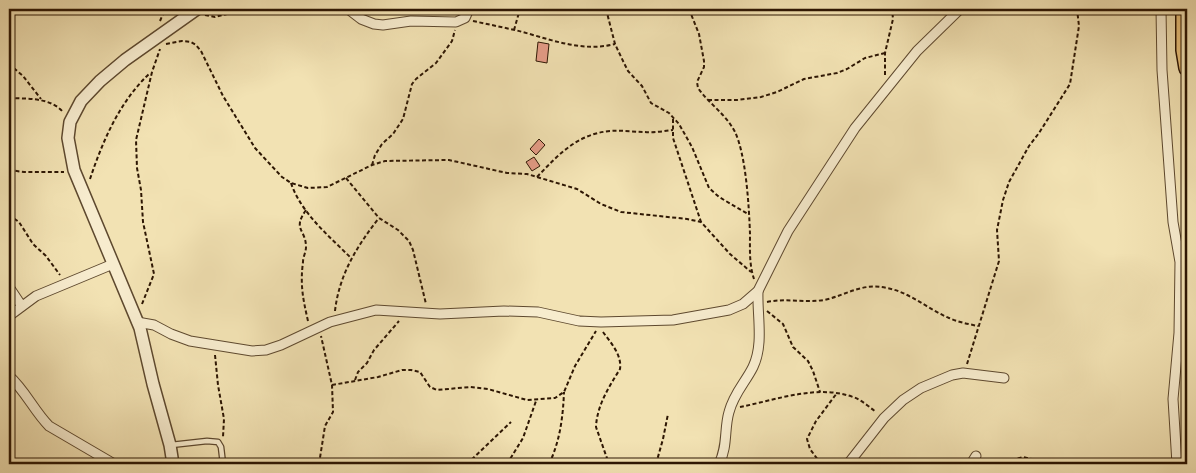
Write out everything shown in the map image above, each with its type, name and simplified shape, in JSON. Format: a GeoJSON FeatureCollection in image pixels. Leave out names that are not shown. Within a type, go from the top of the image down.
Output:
{"type":"FeatureCollection","features":[{"type":"Feature","properties":{"kind":"highway"},"geometry":{"type":"LineString","coordinates":[[1184,9],[1186,27],[1184,50],[1187,68]]}},
{"type":"Feature","properties":{"kind":"street"},"geometry":{"type":"LineString","coordinates":[[348,9],[361,19],[383,25],[426,20],[460,20],[469,9]]}},
{"type":"Feature","properties":{"kind":"street"},"geometry":{"type":"LineString","coordinates":[[139,322],[154,325],[190,341],[246,351],[266,350],[334,321],[376,310],[428,313],[538,312],[579,321],[666,321],[729,310],[743,304],[758,291],[778,248],[854,128],[917,51],[936,30],[960,9]]}},
{"type":"Feature","properties":{"kind":"street"},"geometry":{"type":"LineString","coordinates":[[1161,9],[1162,70],[1173,222],[1180,262],[1179,333],[1173,399],[1176,464]]}},
{"type":"Feature","properties":{"kind":"street"},"geometry":{"type":"LineString","coordinates":[[173,464],[170,445],[139,322],[74,170],[68,138],[70,122],[81,101],[100,81],[132,55],[195,11]]}},
{"type":"Feature","properties":{"kind":"street"},"geometry":{"type":"LineString","coordinates":[[9,316],[36,296],[113,264]]}},
{"type":"Feature","properties":{"kind":"street"},"geometry":{"type":"LineString","coordinates":[[9,287],[22,305]]}},
{"type":"Feature","properties":{"kind":"street"},"geometry":{"type":"LineString","coordinates":[[719,464],[726,439],[727,419],[735,394],[755,362],[760,335],[758,291]]}},
{"type":"Feature","properties":{"kind":"street"},"geometry":{"type":"LineString","coordinates":[[848,464],[884,418],[903,400],[921,388],[964,373],[1004,378]]}},
{"type":"Feature","properties":{"kind":"street"},"geometry":{"type":"LineString","coordinates":[[9,376],[49,426],[114,464]]}},
{"type":"Feature","properties":{"kind":"street"},"geometry":{"type":"LineString","coordinates":[[971,464],[976,456]]}},
{"type":"Feature","properties":{"kind":"lane"},"geometry":{"type":"LineString","coordinates":[[170,445],[208,441],[218,442],[221,446],[223,464]]}},
{"type":"Feature","properties":{"kind":"path"},"geometry":{"type":"LineString","coordinates":[[195,11],[215,16],[239,11],[265,9]]}},
{"type":"Feature","properties":{"kind":"path"},"geometry":{"type":"LineString","coordinates":[[514,30],[520,9]]}},
{"type":"Feature","properties":{"kind":"path"},"geometry":{"type":"LineString","coordinates":[[606,9],[615,44],[628,71],[642,86],[651,103],[674,117],[692,146],[709,188],[713,193],[748,214]]}},
{"type":"Feature","properties":{"kind":"path"},"geometry":{"type":"LineString","coordinates":[[689,9],[699,34],[704,62],[704,67],[697,82],[698,88],[727,119],[735,133],[744,170],[749,254],[758,291]]}},
{"type":"Feature","properties":{"kind":"path"},"geometry":{"type":"LineString","coordinates":[[886,90],[885,53],[893,19],[892,9]]}},
{"type":"Feature","properties":{"kind":"path"},"geometry":{"type":"LineString","coordinates":[[964,373],[999,261],[997,230],[1009,182],[1024,153],[1070,84],[1079,26],[1077,9]]}},
{"type":"Feature","properties":{"kind":"path"},"geometry":{"type":"LineString","coordinates":[[372,165],[375,155],[382,144],[393,134],[403,119],[412,84],[436,63],[452,41],[460,20],[514,30],[548,40],[580,46],[596,47],[615,44]]}},
{"type":"Feature","properties":{"kind":"path"},"geometry":{"type":"LineString","coordinates":[[139,322],[142,306],[154,274],[143,222],[136,140],[152,72],[162,45],[182,41],[191,42],[201,51],[222,96],[256,148],[282,177],[291,183],[308,188],[327,187],[384,161],[449,160],[507,174],[527,174],[577,189],[601,204],[621,212],[701,222]]}},
{"type":"Feature","properties":{"kind":"path"},"geometry":{"type":"LineString","coordinates":[[708,100],[737,100],[761,97],[777,92],[804,79],[842,71],[866,58],[885,53]]}},
{"type":"Feature","properties":{"kind":"path"},"geometry":{"type":"LineString","coordinates":[[9,64],[23,76],[42,100]]}},
{"type":"Feature","properties":{"kind":"path"},"geometry":{"type":"LineString","coordinates":[[85,195],[101,147],[119,112],[141,82],[152,72]]}},
{"type":"Feature","properties":{"kind":"path"},"geometry":{"type":"LineString","coordinates":[[9,98],[42,100],[53,104],[59,107],[70,122]]}},
{"type":"Feature","properties":{"kind":"path"},"geometry":{"type":"LineString","coordinates":[[674,117],[673,138],[701,222],[730,254],[752,272]]}},
{"type":"Feature","properties":{"kind":"path"},"geometry":{"type":"LineString","coordinates":[[537,177],[560,153],[596,133],[610,131],[651,133],[672,130]]}},
{"type":"Feature","properties":{"kind":"path"},"geometry":{"type":"LineString","coordinates":[[9,170],[24,172],[74,170]]}},
{"type":"Feature","properties":{"kind":"path"},"geometry":{"type":"LineString","coordinates":[[346,178],[379,218],[398,230],[409,241],[413,250],[428,313]]}},
{"type":"Feature","properties":{"kind":"path"},"geometry":{"type":"LineString","coordinates":[[291,183],[297,197],[306,210],[351,258]]}},
{"type":"Feature","properties":{"kind":"path"},"geometry":{"type":"LineString","coordinates":[[306,210],[300,221],[306,244],[302,263],[301,293],[315,329],[332,385],[333,412],[325,426],[319,464]]}},
{"type":"Feature","properties":{"kind":"path"},"geometry":{"type":"LineString","coordinates":[[9,215],[19,222],[32,244],[46,256],[66,283]]}},
{"type":"Feature","properties":{"kind":"path"},"geometry":{"type":"LineString","coordinates":[[334,321],[336,297],[351,258],[379,218]]}},
{"type":"Feature","properties":{"kind":"path"},"geometry":{"type":"LineString","coordinates":[[758,302],[809,302],[824,300],[847,294],[866,286],[875,286],[889,288],[906,295],[950,319],[978,326]]}},
{"type":"Feature","properties":{"kind":"path"},"geometry":{"type":"LineString","coordinates":[[758,302],[783,324],[793,347],[808,361],[814,371],[820,392]]}},
{"type":"Feature","properties":{"kind":"path"},"geometry":{"type":"LineString","coordinates":[[355,380],[358,372],[367,363],[374,350],[396,326],[405,311]]}},
{"type":"Feature","properties":{"kind":"path"},"geometry":{"type":"LineString","coordinates":[[549,464],[556,449],[563,417],[564,392],[575,366],[599,326],[616,349],[620,361],[620,370],[603,397],[596,427],[609,464]]}},
{"type":"Feature","properties":{"kind":"path"},"geometry":{"type":"LineString","coordinates":[[214,345],[224,419],[221,446]]}},
{"type":"Feature","properties":{"kind":"path"},"geometry":{"type":"LineString","coordinates":[[332,385],[378,377],[394,371],[411,370],[420,372],[430,387],[437,390],[470,387],[488,389],[528,400],[556,398],[564,392]]}},
{"type":"Feature","properties":{"kind":"path"},"geometry":{"type":"LineString","coordinates":[[730,409],[820,392],[837,393],[860,400],[884,418]]}},
{"type":"Feature","properties":{"kind":"path"},"geometry":{"type":"LineString","coordinates":[[821,464],[810,449],[807,440],[816,421],[837,393]]}},
{"type":"Feature","properties":{"kind":"path"},"geometry":{"type":"LineString","coordinates":[[508,464],[523,438],[536,400]]}},
{"type":"Feature","properties":{"kind":"path"},"geometry":{"type":"LineString","coordinates":[[656,464],[668,414]]}},
{"type":"Feature","properties":{"kind":"path"},"geometry":{"type":"LineString","coordinates":[[467,464],[511,422]]}},
{"type":"Feature","properties":{"kind":"path"},"geometry":{"type":"LineString","coordinates":[[1000,464],[1023,457],[1054,464]]}},
{"type":"Feature","properties":{"kind":"building"},"geometry":{"type":"Polygon","coordinates":[[[538,42],[549,44],[547,63],[536,61],[538,42]]]}},
{"type":"Feature","properties":{"kind":"building"},"geometry":{"type":"Polygon","coordinates":[[[539,139],[545,145],[536,155],[530,149],[539,139]]]}},
{"type":"Feature","properties":{"kind":"building"},"geometry":{"type":"Polygon","coordinates":[[[534,157],[540,166],[532,171],[526,162],[534,157]]]}}]}
